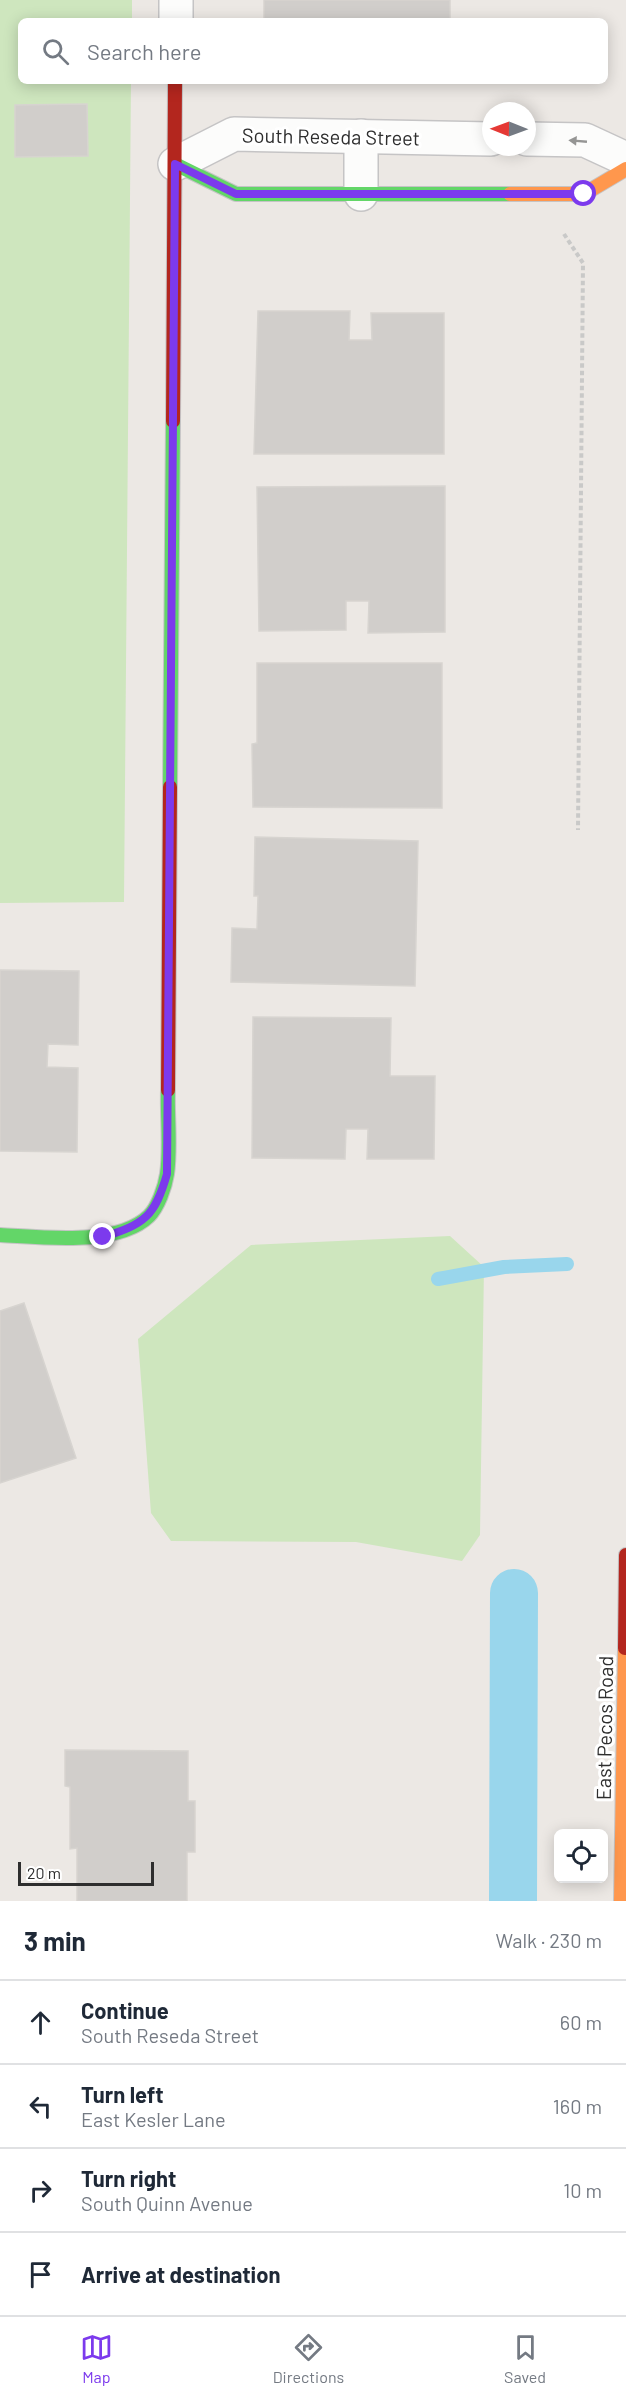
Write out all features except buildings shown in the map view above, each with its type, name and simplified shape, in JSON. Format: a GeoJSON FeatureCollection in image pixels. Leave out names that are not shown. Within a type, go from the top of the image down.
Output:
{"type":"FeatureCollection","features":[{"type":"Feature","properties":{"kind":"street"},"geometry":{"type":"LineString","coordinates":[[176,0],[176,18]]}},
{"type":"Feature","properties":{"kind":"street"},"geometry":{"type":"LineString","coordinates":[[0,1235],[103,1237],[125,1230],[148,1217],[160,1197],[167,1174],[175,84]]}},
{"type":"Feature","properties":{"kind":"street","name":"South Reseda Street"},"geometry":{"type":"LineString","coordinates":[[175,164],[234,134],[482,139]]}},
{"type":"Feature","properties":{"kind":"street"},"geometry":{"type":"LineString","coordinates":[[361,136],[361,194]]}},
{"type":"Feature","properties":{"kind":"street"},"geometry":{"type":"LineString","coordinates":[[536,139],[585,140],[626,159]]}},
{"type":"Feature","properties":{"kind":"street"},"geometry":{"type":"LineString","coordinates":[[175,164],[236,194],[584,194],[626,169]]}},
{"type":"Feature","properties":{"kind":"street","name":"East Pecos Road"},"geometry":{"type":"LineString","coordinates":[[621,1901],[626,1555]]}},
{"type":"Feature","properties":{"kind":"path"},"geometry":{"type":"LineString","coordinates":[[563,233],[583,263],[578,830]]}},
{"type":"Feature","properties":{"kind":"green space"},"geometry":{"type":"Polygon","coordinates":[[[0,0],[132,0],[132,18],[18,18],[18,84],[131,84],[124,902],[0,903],[0,0]]]}},
{"type":"Feature","properties":{"kind":"green space"},"geometry":{"type":"Polygon","coordinates":[[[450,1236],[484,1267],[480,1535],[462,1561],[356,1542],[171,1541],[151,1513],[138,1339],[251,1245],[450,1236]]]}},
{"type":"Feature","properties":{"kind":"waterway"},"geometry":{"type":"LineString","coordinates":[[438,1279],[504,1267],[567,1264]]}},
{"type":"Feature","properties":{"kind":"waterway"},"geometry":{"type":"LineString","coordinates":[[513,1901],[514,1593]]}},
{"type":"Feature","properties":{"kind":"traffic: fast"},"geometry":{"type":"LineString","coordinates":[[175,164],[236,194],[510,194]]}},
{"type":"Feature","properties":{"kind":"traffic: fast"},"geometry":{"type":"LineString","coordinates":[[170,787],[173,421]]}},
{"type":"Feature","properties":{"kind":"traffic: fast"},"geometry":{"type":"LineString","coordinates":[[0,1235],[57,1238],[99,1236],[135,1226],[149,1216],[161,1196],[167,1174],[168,1090]]}},
{"type":"Feature","properties":{"kind":"traffic: slow"},"geometry":{"type":"LineString","coordinates":[[510,194],[584,194],[626,169]]}},
{"type":"Feature","properties":{"kind":"traffic: slow"},"geometry":{"type":"LineString","coordinates":[[621,1901],[625,1648]]}},
{"type":"Feature","properties":{"kind":"traffic: jam"},"geometry":{"type":"LineString","coordinates":[[173,421],[175,84]]}},
{"type":"Feature","properties":{"kind":"traffic: jam"},"geometry":{"type":"LineString","coordinates":[[168,1090],[170,787]]}},
{"type":"Feature","properties":{"kind":"traffic: jam"},"geometry":{"type":"LineString","coordinates":[[625,1648],[626,1555]]}},
{"type":"Feature","properties":{"kind":"route"},"geometry":{"type":"LineString","coordinates":[[103,1237],[125,1230],[148,1217],[160,1197],[167,1174],[175,164],[236,194],[584,194]]}}]}
